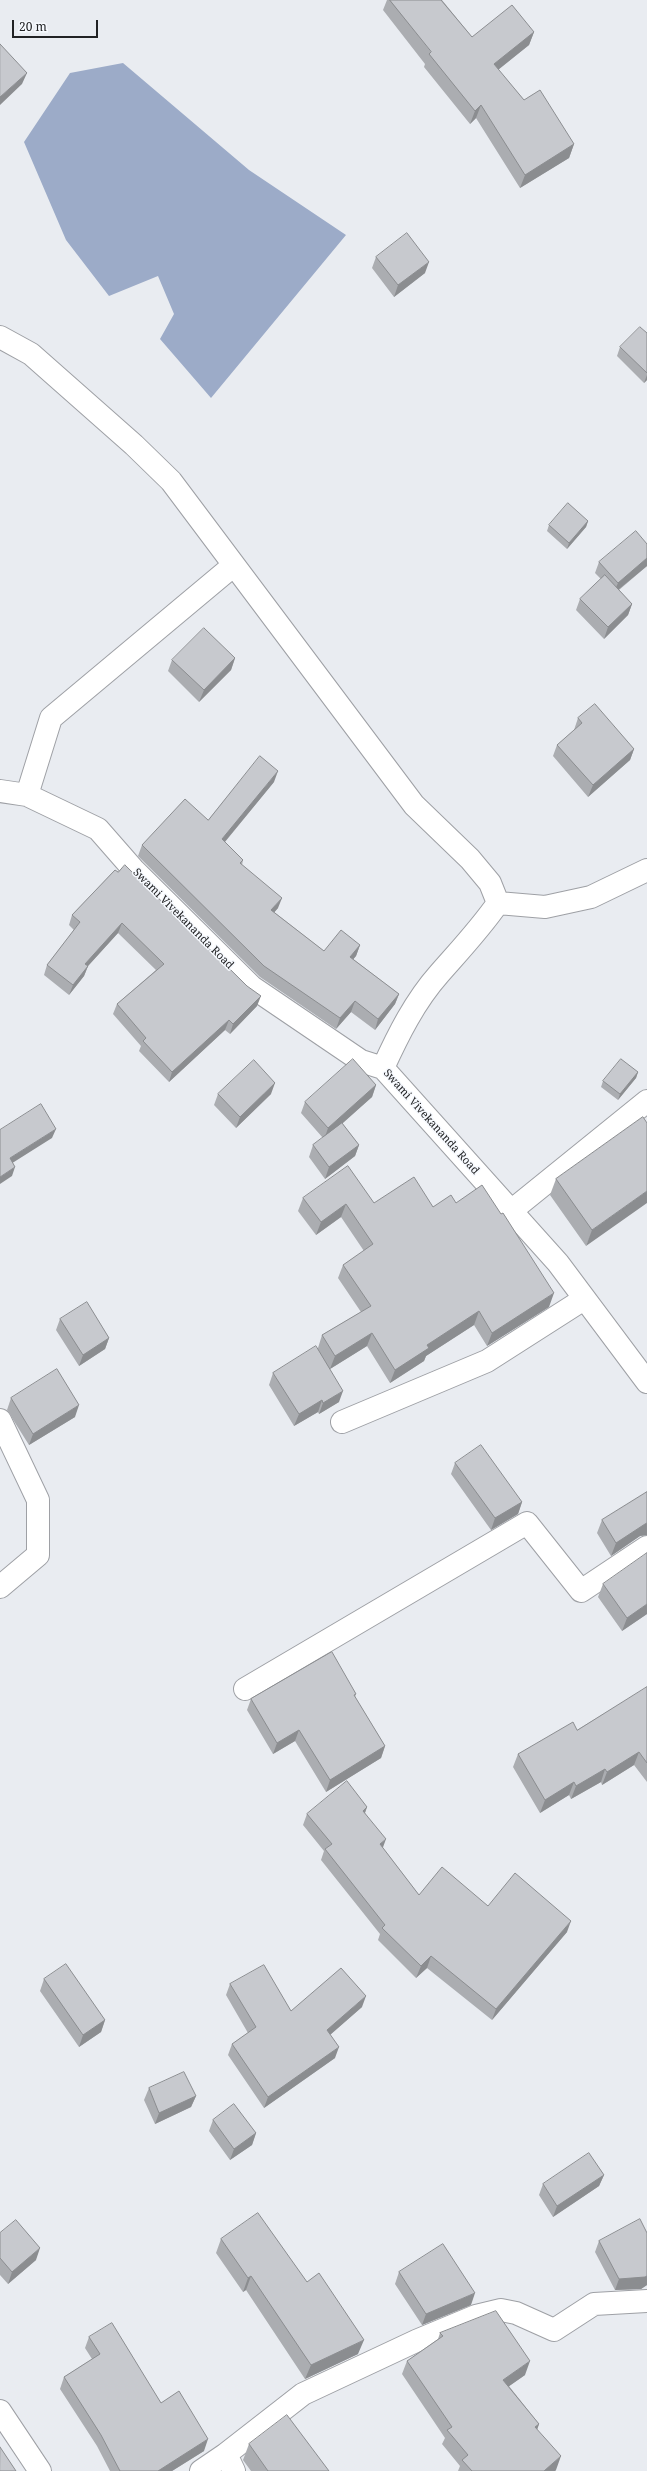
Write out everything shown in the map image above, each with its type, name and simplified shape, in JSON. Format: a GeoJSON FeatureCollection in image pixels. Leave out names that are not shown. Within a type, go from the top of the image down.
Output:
{"type":"FeatureCollection","features":[{"type":"Feature","properties":{"kind":"street"},"geometry":{"type":"LineString","coordinates":[[0,337],[31,354],[134,445],[171,481],[414,805],[470,859],[490,883],[498,903]]}},
{"type":"Feature","properties":{"kind":"street"},"geometry":{"type":"LineString","coordinates":[[27,795],[52,718],[234,565]]}},
{"type":"Feature","properties":{"kind":"street","name":"Swami Vivekananda Road"},"geometry":{"type":"LineString","coordinates":[[0,791],[27,795],[98,829],[133,869],[252,987],[361,1061],[383,1068],[558,1263],[647,1382]]}},
{"type":"Feature","properties":{"kind":"street"},"geometry":{"type":"LineString","coordinates":[[498,903],[545,908],[591,897],[647,870]]}},
{"type":"Feature","properties":{"kind":"street"},"geometry":{"type":"LineString","coordinates":[[383,1068],[399,1031],[439,974],[481,928],[498,903]]}},
{"type":"Feature","properties":{"kind":"street"},"geometry":{"type":"LineString","coordinates":[[511,1211],[647,1101]]}},
{"type":"Feature","properties":{"kind":"street"},"geometry":{"type":"LineString","coordinates":[[342,1422],[487,1361],[584,1299]]}},
{"type":"Feature","properties":{"kind":"street"},"geometry":{"type":"LineString","coordinates":[[0,1420],[38,1500],[38,1555],[0,1587]]}},
{"type":"Feature","properties":{"kind":"street"},"geometry":{"type":"LineString","coordinates":[[245,1690],[527,1523],[581,1591],[647,1547]]}},
{"type":"Feature","properties":{"kind":"street"},"geometry":{"type":"LineString","coordinates":[[201,2471],[230,2462],[303,2394],[416,2341],[476,2316],[501,2310],[516,2313],[554,2330],[594,2304],[647,2301]]}},
{"type":"Feature","properties":{"kind":"street"},"geometry":{"type":"LineString","coordinates":[[0,2411],[6,2434],[40,2471]]}},
{"type":"Feature","properties":{"kind":"water"},"geometry":{"type":"Polygon","coordinates":[[[123,63],[249,170],[346,235],[211,398],[160,339],[174,314],[158,276],[109,296],[66,240],[24,142],[70,73],[123,63]]]}},
{"type":"Feature","properties":{"kind":"building"},"geometry":{"type":"Polygon","coordinates":[[[390,0],[441,0],[472,37],[512,5],[534,32],[494,64],[524,100],[540,90],[574,144],[525,175],[481,105],[475,111],[429,54],[431,52],[390,0]]]}},
{"type":"Feature","properties":{"kind":"building"},"geometry":{"type":"Polygon","coordinates":[[[0,44],[27,73],[0,97],[0,44]]]}},
{"type":"Feature","properties":{"kind":"building"},"geometry":{"type":"Polygon","coordinates":[[[407,233],[429,262],[398,285],[376,257],[407,233]]]}},
{"type":"Feature","properties":{"kind":"building"},"geometry":{"type":"Polygon","coordinates":[[[640,327],[647,333],[647,373],[620,347],[640,327]]]}},
{"type":"Feature","properties":{"kind":"building"},"geometry":{"type":"Polygon","coordinates":[[[568,503],[588,521],[569,543],[549,525],[568,503]]]}},
{"type":"Feature","properties":{"kind":"building"},"geometry":{"type":"Polygon","coordinates":[[[636,531],[647,544],[647,558],[618,583],[599,562],[636,531]]]}},
{"type":"Feature","properties":{"kind":"building"},"geometry":{"type":"Polygon","coordinates":[[[605,575],[632,604],[608,627],[580,599],[605,575]]]}},
{"type":"Feature","properties":{"kind":"building"},"geometry":{"type":"Polygon","coordinates":[[[204,628],[235,658],[204,690],[172,660],[204,628]]]}},
{"type":"Feature","properties":{"kind":"building"},"geometry":{"type":"Polygon","coordinates":[[[595,704],[634,749],[593,785],[557,745],[582,723],[578,718],[595,704]]]}},
{"type":"Feature","properties":{"kind":"building"},"geometry":{"type":"Polygon","coordinates":[[[260,756],[278,771],[222,839],[243,860],[240,863],[282,898],[271,910],[324,951],[341,930],[360,945],[350,957],[399,994],[378,1019],[355,1001],[340,1018],[264,966],[142,845],[185,799],[208,820],[260,756]]]}},
{"type":"Feature","properties":{"kind":"building"},"geometry":{"type":"Polygon","coordinates":[[[125,865],[247,986],[261,996],[233,1024],[229,1020],[172,1072],[143,1041],[146,1038],[117,1004],[164,964],[122,923],[85,964],[88,966],[73,985],[47,965],[80,922],[72,915],[115,870],[118,872],[125,865]]]}},
{"type":"Feature","properties":{"kind":"building"},"geometry":{"type":"Polygon","coordinates":[[[353,1059],[376,1085],[328,1128],[305,1102],[353,1059]]]}},
{"type":"Feature","properties":{"kind":"building"},"geometry":{"type":"Polygon","coordinates":[[[621,1059],[638,1072],[620,1094],[603,1081],[621,1059]]]}},
{"type":"Feature","properties":{"kind":"building"},"geometry":{"type":"Polygon","coordinates":[[[254,1060],[275,1083],[240,1117],[218,1094],[254,1060]]]}},
{"type":"Feature","properties":{"kind":"building"},"geometry":{"type":"Polygon","coordinates":[[[41,1104],[56,1129],[10,1158],[15,1167],[0,1177],[0,1130],[41,1104]]]}},
{"type":"Feature","properties":{"kind":"building"},"geometry":{"type":"Polygon","coordinates":[[[643,1117],[647,1123],[647,1191],[592,1230],[556,1179],[643,1117]]]}},
{"type":"Feature","properties":{"kind":"building"},"geometry":{"type":"Polygon","coordinates":[[[342,1123],[359,1145],[329,1167],[313,1145],[342,1123]]]}},
{"type":"Feature","properties":{"kind":"building"},"geometry":{"type":"Polygon","coordinates":[[[348,1166],[374,1203],[414,1177],[433,1207],[451,1195],[456,1203],[482,1185],[501,1214],[503,1213],[554,1293],[492,1333],[479,1311],[427,1345],[429,1348],[395,1370],[372,1333],[335,1356],[322,1335],[371,1306],[343,1265],[373,1244],[346,1204],[321,1222],[303,1198],[348,1166]]]}},
{"type":"Feature","properties":{"kind":"building"},"geometry":{"type":"Polygon","coordinates":[[[87,1302],[109,1338],[83,1355],[60,1319],[87,1302]]]}},
{"type":"Feature","properties":{"kind":"building"},"geometry":{"type":"Polygon","coordinates":[[[316,1346],[343,1391],[323,1403],[322,1400],[299,1414],[273,1373],[316,1346]]]}},
{"type":"Feature","properties":{"kind":"building"},"geometry":{"type":"Polygon","coordinates":[[[57,1369],[79,1405],[33,1434],[11,1398],[57,1369]]]}},
{"type":"Feature","properties":{"kind":"building"},"geometry":{"type":"Polygon","coordinates":[[[481,1445],[522,1502],[495,1518],[455,1463],[481,1445]]]}},
{"type":"Feature","properties":{"kind":"building"},"geometry":{"type":"Polygon","coordinates":[[[647,1492],[647,1523],[616,1543],[602,1520],[647,1492]]]}},
{"type":"Feature","properties":{"kind":"building"},"geometry":{"type":"Polygon","coordinates":[[[647,1553],[647,1604],[627,1618],[603,1584],[647,1553]]]}},
{"type":"Feature","properties":{"kind":"building"},"geometry":{"type":"Polygon","coordinates":[[[332,1652],[356,1694],[354,1695],[385,1746],[330,1780],[299,1730],[277,1743],[251,1699],[332,1652]]]}},
{"type":"Feature","properties":{"kind":"building"},"geometry":{"type":"Polygon","coordinates":[[[647,1687],[647,1763],[639,1752],[607,1772],[605,1769],[576,1786],[574,1782],[545,1800],[518,1754],[573,1722],[577,1730],[647,1687]]]}},
{"type":"Feature","properties":{"kind":"building"},"geometry":{"type":"Polygon","coordinates":[[[347,1781],[367,1807],[363,1811],[386,1839],[380,1844],[419,1895],[442,1867],[488,1906],[515,1873],[571,1921],[496,2009],[431,1956],[421,1966],[382,1928],[385,1925],[325,1849],[332,1844],[307,1814],[347,1781]]]}},
{"type":"Feature","properties":{"kind":"building"},"geometry":{"type":"Polygon","coordinates":[[[66,1964],[105,2020],[83,2035],[44,1979],[66,1964]]]}},
{"type":"Feature","properties":{"kind":"building"},"geometry":{"type":"Polygon","coordinates":[[[264,1965],[291,2011],[341,1968],[366,1996],[327,2030],[339,2047],[268,2097],[232,2044],[256,2027],[230,1984],[264,1965]]]}},
{"type":"Feature","properties":{"kind":"building"},"geometry":{"type":"Polygon","coordinates":[[[184,2072],[196,2096],[159,2113],[149,2088],[184,2072]]]}},
{"type":"Feature","properties":{"kind":"building"},"geometry":{"type":"Polygon","coordinates":[[[234,2104],[256,2133],[234,2149],[213,2120],[234,2104]]]}},
{"type":"Feature","properties":{"kind":"building"},"geometry":{"type":"Polygon","coordinates":[[[589,2153],[604,2175],[557,2206],[543,2184],[589,2153]]]}},
{"type":"Feature","properties":{"kind":"building"},"geometry":{"type":"Polygon","coordinates":[[[258,2213],[307,2282],[319,2273],[364,2340],[311,2365],[251,2276],[248,2278],[221,2239],[258,2213]]]}},
{"type":"Feature","properties":{"kind":"building"},"geometry":{"type":"Polygon","coordinates":[[[640,2219],[647,2233],[647,2276],[619,2279],[599,2241],[640,2219]]]}},
{"type":"Feature","properties":{"kind":"building"},"geometry":{"type":"Polygon","coordinates":[[[16,2220],[40,2248],[12,2272],[0,2258],[0,2233],[16,2220]]]}},
{"type":"Feature","properties":{"kind":"building"},"geometry":{"type":"Polygon","coordinates":[[[443,2244],[475,2293],[426,2314],[399,2272],[443,2244]]]}},
{"type":"Feature","properties":{"kind":"building"},"geometry":{"type":"Polygon","coordinates":[[[496,2311],[530,2361],[503,2380],[539,2424],[535,2427],[561,2456],[544,2471],[472,2471],[462,2460],[468,2455],[447,2430],[452,2427],[407,2361],[443,2336],[440,2333],[496,2311]]]}},
{"type":"Feature","properties":{"kind":"building"},"geometry":{"type":"Polygon","coordinates":[[[112,2323],[161,2403],[179,2391],[208,2439],[158,2471],[120,2471],[101,2435],[64,2377],[100,2354],[89,2337],[112,2323]]]}},
{"type":"Feature","properties":{"kind":"building"},"geometry":{"type":"Polygon","coordinates":[[[287,2415],[329,2471],[268,2471],[249,2444],[287,2415]]]}},
{"type":"Feature","properties":{"kind":"building"},"geometry":{"type":"Polygon","coordinates":[[[0,2447],[16,2471],[0,2471],[0,2447]]]}}]}
